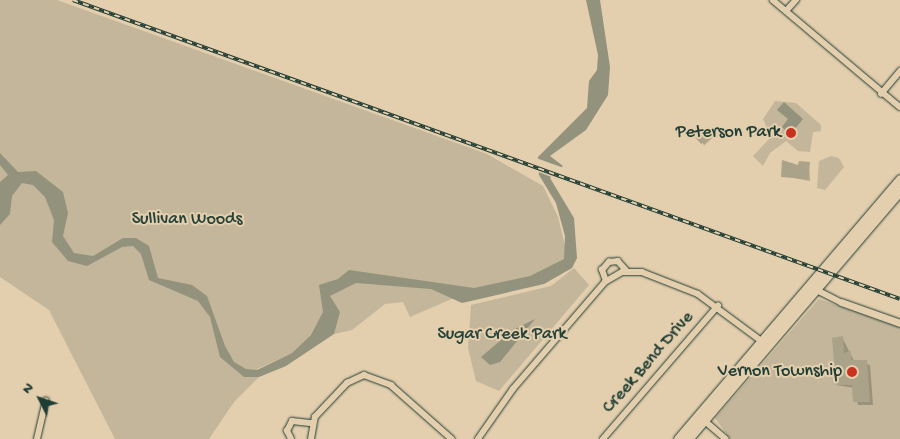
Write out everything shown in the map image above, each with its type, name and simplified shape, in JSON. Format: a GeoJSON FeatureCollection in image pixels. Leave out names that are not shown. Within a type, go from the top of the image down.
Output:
{"type":"FeatureCollection","features":[{"type":"Feature","properties":{"kind":"main road"},"geometry":{"type":"LineString","coordinates":[[814,288],[900,179]]}},
{"type":"Feature","properties":{"kind":"main road"},"geometry":{"type":"LineString","coordinates":[[678,439],[900,191]]}},
{"type":"Feature","properties":{"kind":"main road"},"geometry":{"type":"LineString","coordinates":[[688,439],[765,344]]}},
{"type":"Feature","properties":{"kind":"street"},"geometry":{"type":"LineString","coordinates":[[773,0],[880,94],[900,107]]}},
{"type":"Feature","properties":{"kind":"street"},"geometry":{"type":"LineString","coordinates":[[786,11],[796,0]]}},
{"type":"Feature","properties":{"kind":"street"},"geometry":{"type":"LineString","coordinates":[[880,94],[900,72]]}},
{"type":"Feature","properties":{"kind":"street"},"geometry":{"type":"LineString","coordinates":[[606,281],[602,271],[608,262],[618,261],[627,271],[684,288],[718,306],[765,344]]}},
{"type":"Feature","properties":{"kind":"street"},"geometry":{"type":"LineString","coordinates":[[478,439],[513,389],[606,281],[627,271]]}},
{"type":"Feature","properties":{"kind":"street"},"geometry":{"type":"LineString","coordinates":[[814,288],[841,302],[900,323]]}},
{"type":"Feature","properties":{"kind":"street","name":"Creek Bend Drive"},"geometry":{"type":"LineString","coordinates":[[603,439],[718,306]]}},
{"type":"Feature","properties":{"kind":"street"},"geometry":{"type":"LineString","coordinates":[[311,439],[312,423],[346,383],[372,376],[391,385],[452,439]]}},
{"type":"Feature","properties":{"kind":"street"},"geometry":{"type":"LineString","coordinates":[[37,439],[46,401]]}},
{"type":"Feature","properties":{"kind":"street"},"geometry":{"type":"LineString","coordinates":[[704,420],[726,439]]}},
{"type":"Feature","properties":{"kind":"street"},"geometry":{"type":"LineString","coordinates":[[291,439],[287,431],[292,421],[312,423]]}},
{"type":"Feature","properties":{"kind":"green space","name":"Sullivan Woods"},"geometry":{"type":"Polygon","coordinates":[[[0,0],[57,0],[487,154],[543,186],[558,217],[569,262],[560,272],[470,291],[410,317],[403,302],[385,304],[352,330],[334,334],[323,324],[292,353],[257,369],[259,377],[234,402],[209,439],[115,439],[49,310],[0,277],[0,0]]]}},
{"type":"Feature","properties":{"kind":"green space","name":"Peterson Park"},"geometry":{"type":"Polygon","coordinates":[[[775,101],[796,103],[821,125],[821,131],[813,132],[810,152],[798,151],[786,141],[770,153],[763,166],[753,156],[771,137],[763,119],[775,101]]]}},
{"type":"Feature","properties":{"kind":"green space"},"geometry":{"type":"Polygon","coordinates":[[[831,156],[839,158],[844,167],[825,190],[817,188],[819,161],[831,156]]]}},
{"type":"Feature","properties":{"kind":"green space","name":"Sugar Creek Park"},"geometry":{"type":"Polygon","coordinates":[[[574,268],[589,285],[499,391],[476,381],[468,348],[471,305],[551,286],[574,268]]]}},
{"type":"Feature","properties":{"kind":"green space"},"geometry":{"type":"Polygon","coordinates":[[[819,299],[900,327],[900,439],[730,439],[715,418],[819,299]]]}},
{"type":"Feature","properties":{"kind":"shaded area"},"geometry":{"type":"Polygon","coordinates":[[[586,0],[600,0],[610,67],[608,95],[586,130],[550,156],[563,166],[550,178],[574,218],[577,258],[572,268],[544,284],[462,303],[431,289],[356,283],[330,296],[340,312],[334,334],[286,366],[259,377],[244,377],[220,357],[210,317],[198,301],[149,280],[141,254],[133,246],[122,247],[87,266],[68,261],[52,242],[54,220],[45,197],[33,185],[22,183],[12,196],[10,214],[0,225],[0,182],[8,175],[0,165],[0,153],[18,172],[36,171],[63,192],[68,213],[63,236],[74,253],[93,256],[123,238],[136,238],[149,246],[158,278],[192,285],[207,296],[225,346],[234,362],[246,369],[257,370],[292,353],[311,335],[323,312],[319,285],[338,279],[349,270],[474,288],[530,276],[564,259],[565,236],[556,203],[539,175],[538,157],[587,108],[589,81],[597,70],[598,55],[586,0]]]}},
{"type":"Feature","properties":{"kind":"shaded area"},"geometry":{"type":"Polygon","coordinates":[[[784,102],[803,119],[790,135],[782,127],[788,119],[777,110],[784,102]]]}},
{"type":"Feature","properties":{"kind":"shaded area"},"geometry":{"type":"Polygon","coordinates":[[[535,319],[500,362],[490,365],[481,357],[513,330],[535,319]]]}},
{"type":"Feature","properties":{"kind":"pier"},"geometry":{"type":"Polygon","coordinates":[[[536,158],[564,168],[554,178],[536,171],[536,158]]]}},
{"type":"Feature","properties":{"kind":"building"},"geometry":{"type":"Polygon","coordinates":[[[706,127],[713,136],[701,144],[695,137],[706,127]]]}},
{"type":"Feature","properties":{"kind":"building"},"geometry":{"type":"Polygon","coordinates":[[[782,160],[798,165],[799,161],[810,162],[808,179],[781,177],[782,160]]]}},
{"type":"Feature","properties":{"kind":"building","name":"Vernon Township"},"geometry":{"type":"Polygon","coordinates":[[[843,336],[844,353],[851,351],[851,360],[867,360],[870,402],[853,402],[852,385],[836,385],[832,338],[843,336]]]}},
{"type":"Feature","properties":{"kind":"railway"},"geometry":{"type":"LineString","coordinates":[[73,0],[900,299]]}},
{"type":"Feature","properties":{"kind":"place","name":"Peterson Park"},"geometry":{"type":"Point","coordinates":[791,133]}},
{"type":"Feature","properties":{"kind":"place","name":"Vernon Township"},"geometry":{"type":"Point","coordinates":[852,372]}}]}
